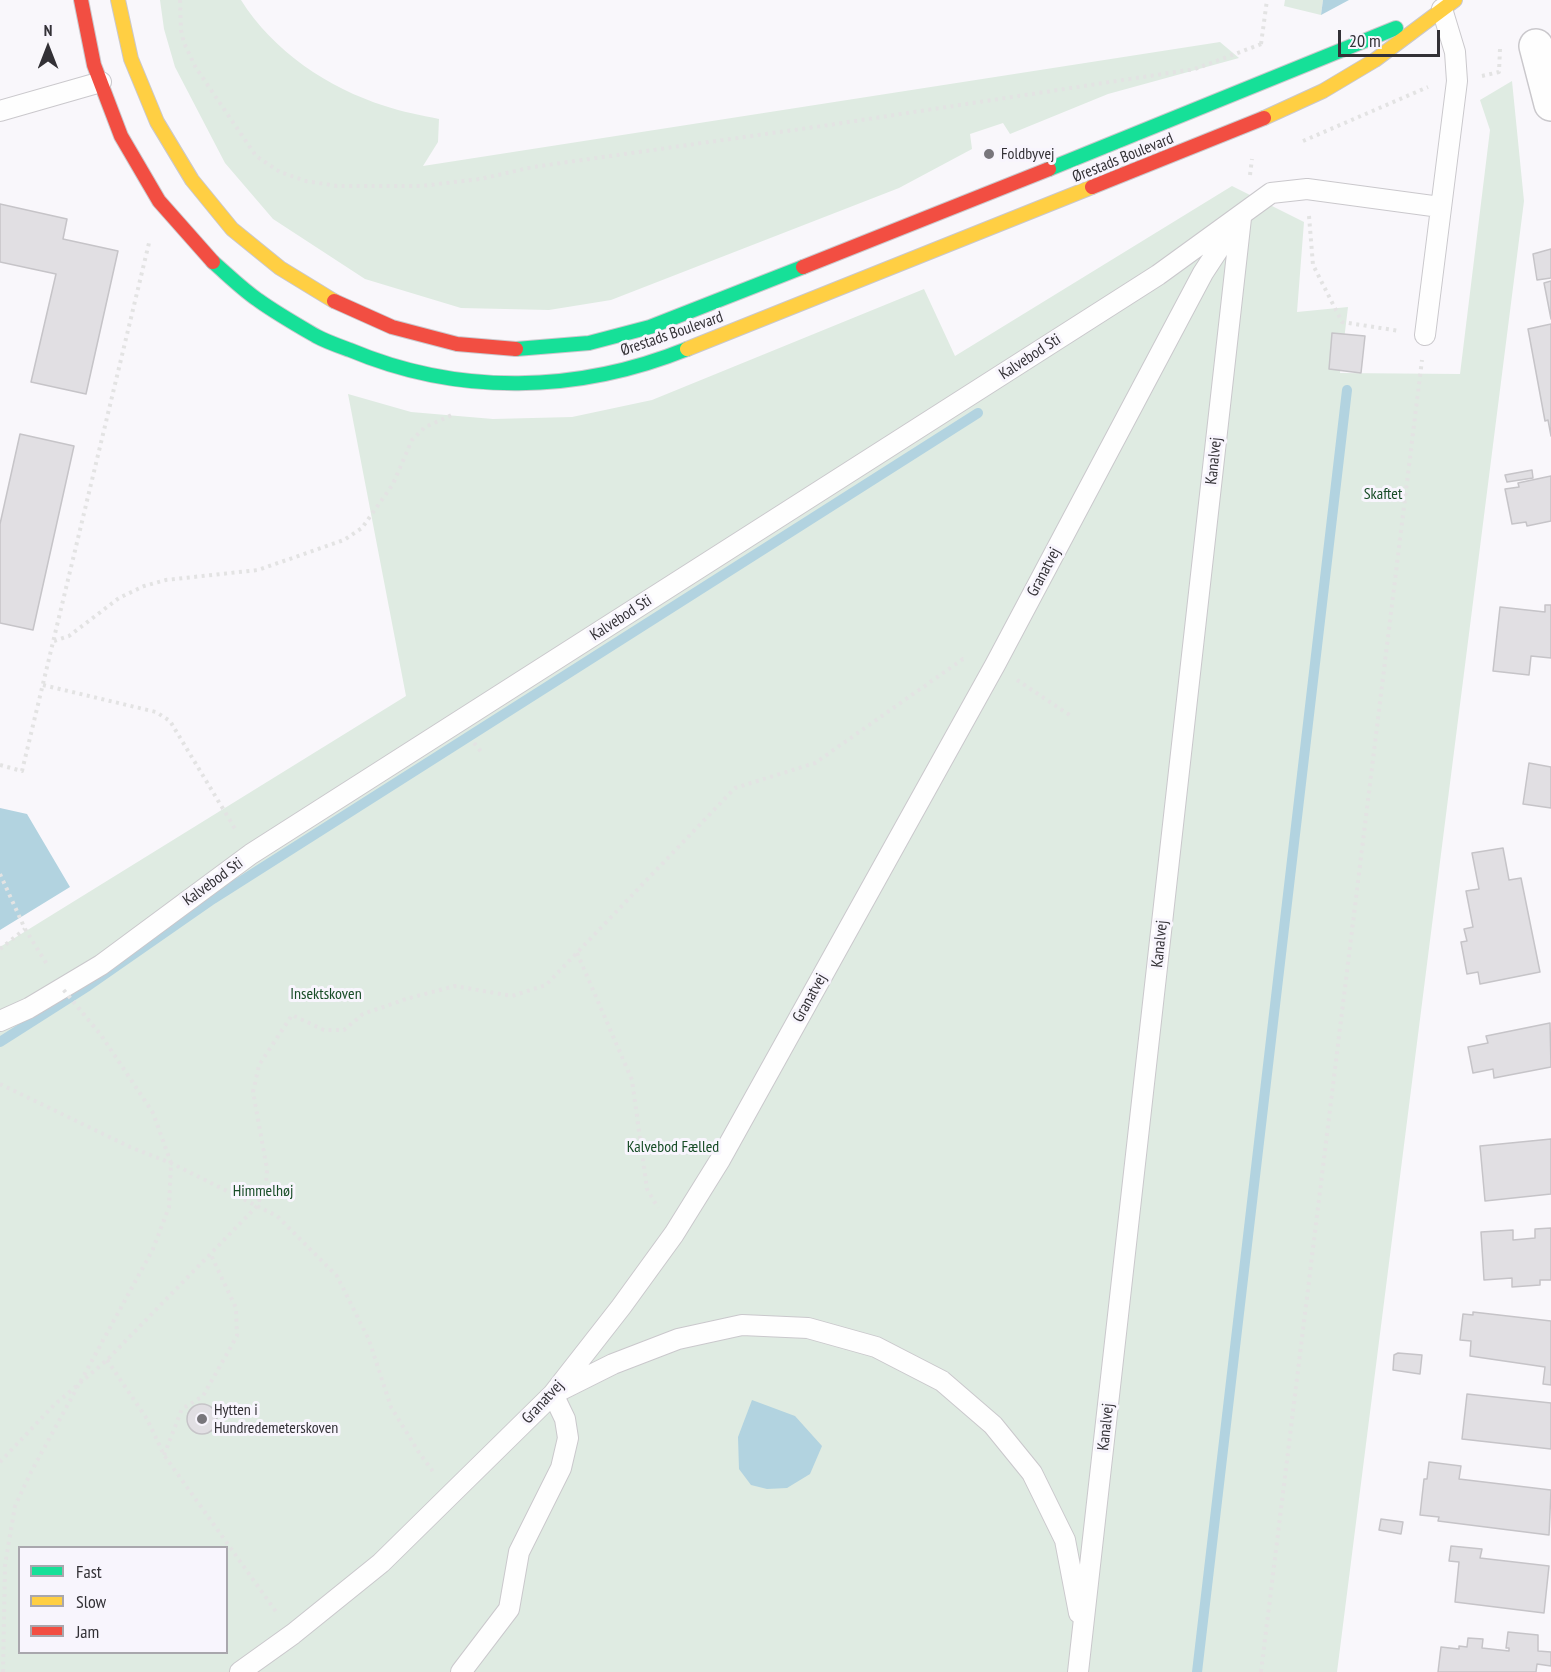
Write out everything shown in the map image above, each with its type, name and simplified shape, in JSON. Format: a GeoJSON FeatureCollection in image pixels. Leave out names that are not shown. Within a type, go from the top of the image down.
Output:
{"type":"FeatureCollection","features":[{"type":"Feature","properties":{"kind":"street","name":"Ørestads Boulevard"},"geometry":{"type":"LineString","coordinates":[[81,0],[94,65],[121,136],[159,201],[205,255],[258,300],[318,337],[383,364],[452,380],[522,384],[592,377],[660,360],[1254,122],[1323,91],[1375,60],[1449,5]]}},
{"type":"Feature","properties":{"kind":"street","name":"Ørestads Boulevard"},"geometry":{"type":"LineString","coordinates":[[118,0],[131,59],[157,122],[192,180],[232,229],[280,268],[331,300],[392,327],[457,344],[522,350],[589,343],[650,327],[902,229],[1449,5]]}},
{"type":"Feature","properties":{"kind":"street"},"geometry":{"type":"LineString","coordinates":[[1536,46],[1551,104]]}},
{"type":"Feature","properties":{"kind":"lane"},"geometry":{"type":"LineString","coordinates":[[1425,335],[1457,81],[1449,5]]}},
{"type":"Feature","properties":{"kind":"lane"},"geometry":{"type":"LineString","coordinates":[[0,111],[101,82]]}},
{"type":"Feature","properties":{"kind":"lane","name":"Kalvebod Sti"},"geometry":{"type":"LineString","coordinates":[[0,1021],[28,1008],[101,965],[251,854],[1158,275],[1271,193],[1307,189],[1440,207]]}},
{"type":"Feature","properties":{"kind":"lane","name":"Granatvej"},"geometry":{"type":"LineString","coordinates":[[240,1672],[293,1634],[381,1563],[553,1394],[674,1234],[726,1149],[995,665],[1203,273],[1241,215]]}},
{"type":"Feature","properties":{"kind":"lane","name":"Kanalvej"},"geometry":{"type":"LineString","coordinates":[[1078,1672],[1241,215]]}},
{"type":"Feature","properties":{"kind":"lane"},"geometry":{"type":"LineString","coordinates":[[461,1672],[509,1609],[519,1552],[561,1468],[567,1438],[565,1419],[553,1394],[613,1364],[678,1339],[741,1325],[807,1329],[876,1347],[942,1381],[993,1425],[1032,1473],[1065,1540],[1082,1636]]}},
{"type":"Feature","properties":{"kind":"path"},"geometry":{"type":"LineString","coordinates":[[180,0],[184,43],[196,68],[256,156],[280,172],[306,181],[337,186],[421,186],[480,179],[533,167],[1195,69],[1261,43]]}},
{"type":"Feature","properties":{"kind":"path"},"geometry":{"type":"LineString","coordinates":[[1257,85],[1267,0]]}},
{"type":"Feature","properties":{"kind":"path"},"geometry":{"type":"LineString","coordinates":[[1295,144],[1433,85],[1499,72],[1500,48],[1507,44],[1536,46]]}},
{"type":"Feature","properties":{"kind":"path"},"geometry":{"type":"LineString","coordinates":[[1252,162],[1263,158]]}},
{"type":"Feature","properties":{"kind":"path"},"geometry":{"type":"LineString","coordinates":[[1261,1672],[1425,335],[1342,322],[1312,265],[1307,189]]}},
{"type":"Feature","properties":{"kind":"path"},"geometry":{"type":"LineString","coordinates":[[0,765],[22,771],[159,201]]}},
{"type":"Feature","properties":{"kind":"path"},"geometry":{"type":"LineString","coordinates":[[53,642],[69,636],[119,598],[144,586],[166,580],[258,570],[344,540],[362,528],[393,484],[412,440],[425,427],[452,415],[452,380]]}},
{"type":"Feature","properties":{"kind":"path"},"geometry":{"type":"LineString","coordinates":[[0,1462],[54,1405],[107,1360],[211,1256],[257,1206],[266,1184],[267,1169],[253,1092],[259,1065],[292,1015],[324,1030],[344,1030],[363,1014],[406,999],[455,987],[512,996],[546,985],[735,788],[815,763],[963,659],[995,665],[1071,716]]}},
{"type":"Feature","properties":{"kind":"path"},"geometry":{"type":"LineString","coordinates":[[43,685],[156,712],[171,721],[251,854]]}},
{"type":"Feature","properties":{"kind":"path"},"geometry":{"type":"LineString","coordinates":[[0,874],[25,929],[39,952]]}},
{"type":"Feature","properties":{"kind":"path"},"geometry":{"type":"LineString","coordinates":[[0,949],[25,929]]}},
{"type":"Feature","properties":{"kind":"path"},"geometry":{"type":"LineString","coordinates":[[577,953],[632,1080],[647,1189],[674,1234]]}},
{"type":"Feature","properties":{"kind":"path"},"geometry":{"type":"LineString","coordinates":[[3,1672],[5,1565],[15,1506],[31,1472],[153,1249],[169,1207],[171,1163],[153,1113],[101,1035],[62,988]]}},
{"type":"Feature","properties":{"kind":"path"},"geometry":{"type":"LineString","coordinates":[[0,1084],[130,1147],[171,1163],[277,1216],[337,1276],[369,1340],[391,1407],[435,1474],[454,1492]]}},
{"type":"Feature","properties":{"kind":"path"},"geometry":{"type":"LineString","coordinates":[[164,1455],[182,1409],[203,1396],[237,1336],[236,1308],[211,1256]]}},
{"type":"Feature","properties":{"kind":"path"},"geometry":{"type":"LineString","coordinates":[[107,1360],[147,1419],[164,1455],[293,1634]]}},
{"type":"Feature","properties":{"kind":"green space"},"geometry":{"type":"Polygon","coordinates":[[[160,0],[241,0],[269,36],[323,78],[385,106],[439,119],[438,142],[423,166],[1220,42],[1239,58],[1108,94],[1010,134],[1003,123],[970,134],[972,149],[899,188],[611,300],[549,310],[461,308],[365,279],[273,219],[225,163],[175,67],[164,29],[160,0]]]}},
{"type":"Feature","properties":{"kind":"green space"},"geometry":{"type":"Polygon","coordinates":[[[1285,0],[1323,0],[1321,15],[1284,6],[1285,0]]]}},
{"type":"Feature","properties":{"kind":"green space","name":"Kalvebod Fælled"},"geometry":{"type":"Polygon","coordinates":[[[1512,81],[1524,201],[1337,1672],[0,1672],[0,947],[406,696],[348,394],[411,412],[493,419],[572,417],[652,400],[924,289],[955,356],[1232,186],[1304,222],[1297,312],[1348,307],[1340,373],[1460,374],[1490,130],[1480,100],[1512,81]]]}},
{"type":"Feature","properties":{"kind":"water"},"geometry":{"type":"Polygon","coordinates":[[[1323,0],[1349,0],[1321,15],[1323,0]]]}},
{"type":"Feature","properties":{"kind":"water"},"geometry":{"type":"Polygon","coordinates":[[[0,808],[27,814],[70,887],[0,930],[0,808]]]}},
{"type":"Feature","properties":{"kind":"water"},"geometry":{"type":"Polygon","coordinates":[[[752,1400],[795,1416],[822,1446],[810,1474],[787,1488],[767,1489],[751,1485],[739,1469],[738,1437],[752,1400]]]}},
{"type":"Feature","properties":{"kind":"building"},"geometry":{"type":"Polygon","coordinates":[[[0,204],[67,219],[63,239],[118,251],[86,394],[31,382],[56,274],[0,262],[0,204]]]}},
{"type":"Feature","properties":{"kind":"building"},"geometry":{"type":"Polygon","coordinates":[[[1551,249],[1551,278],[1537,280],[1533,254],[1551,249]]]}},
{"type":"Feature","properties":{"kind":"building"},"geometry":{"type":"Polygon","coordinates":[[[1551,281],[1551,319],[1544,283],[1551,281]]]}},
{"type":"Feature","properties":{"kind":"building"},"geometry":{"type":"Polygon","coordinates":[[[1551,324],[1551,436],[1548,420],[1545,421],[1528,329],[1551,324]]]}},
{"type":"Feature","properties":{"kind":"building"},"geometry":{"type":"Polygon","coordinates":[[[1332,333],[1365,336],[1361,373],[1329,369],[1332,333]]]}},
{"type":"Feature","properties":{"kind":"building"},"geometry":{"type":"Polygon","coordinates":[[[20,434],[74,446],[33,630],[0,623],[0,524],[20,434]]]}},
{"type":"Feature","properties":{"kind":"building"},"geometry":{"type":"Polygon","coordinates":[[[1532,470],[1533,478],[1507,482],[1505,475],[1532,470]]]}},
{"type":"Feature","properties":{"kind":"building"},"geometry":{"type":"Polygon","coordinates":[[[1551,476],[1551,521],[1527,526],[1526,522],[1512,524],[1505,489],[1519,487],[1518,483],[1551,476]]]}},
{"type":"Feature","properties":{"kind":"building"},"geometry":{"type":"Polygon","coordinates":[[[1545,605],[1551,605],[1551,658],[1531,656],[1529,675],[1493,671],[1500,607],[1545,612],[1545,605]]]}},
{"type":"Feature","properties":{"kind":"building"},"geometry":{"type":"Polygon","coordinates":[[[1529,763],[1551,767],[1551,808],[1523,804],[1529,763]]]}},
{"type":"Feature","properties":{"kind":"building"},"geometry":{"type":"Polygon","coordinates":[[[1503,848],[1509,880],[1521,878],[1540,972],[1480,984],[1478,972],[1467,974],[1461,942],[1467,941],[1464,929],[1473,927],[1466,891],[1479,889],[1472,853],[1503,848]]]}},
{"type":"Feature","properties":{"kind":"building"},"geometry":{"type":"Polygon","coordinates":[[[1550,1023],[1551,1067],[1494,1078],[1493,1069],[1473,1073],[1468,1047],[1488,1043],[1486,1036],[1550,1023]]]}},
{"type":"Feature","properties":{"kind":"building"},"geometry":{"type":"Polygon","coordinates":[[[1551,1139],[1551,1194],[1485,1201],[1480,1146],[1551,1139]]]}},
{"type":"Feature","properties":{"kind":"building"},"geometry":{"type":"Polygon","coordinates":[[[1551,1228],[1551,1280],[1540,1280],[1540,1285],[1512,1287],[1512,1278],[1484,1280],[1481,1232],[1513,1230],[1513,1240],[1535,1238],[1535,1229],[1551,1228]]]}},
{"type":"Feature","properties":{"kind":"building"},"geometry":{"type":"Polygon","coordinates":[[[1473,1312],[1551,1321],[1551,1385],[1543,1384],[1545,1367],[1470,1356],[1471,1341],[1460,1340],[1463,1314],[1473,1315],[1473,1312]]]}},
{"type":"Feature","properties":{"kind":"building"},"geometry":{"type":"Polygon","coordinates":[[[1398,1353],[1422,1355],[1420,1374],[1393,1370],[1394,1355],[1398,1353]]]}},
{"type":"Feature","properties":{"kind":"building"},"geometry":{"type":"Polygon","coordinates":[[[1467,1394],[1551,1403],[1551,1449],[1462,1439],[1467,1394]]]}},
{"type":"Feature","properties":{"kind":"building","name":"Hytten i Hundredemeterskoven"},"geometry":{"type":"Polygon","coordinates":[[[202,1404],[213,1408],[217,1419],[213,1430],[202,1434],[191,1430],[187,1419],[191,1408],[202,1404]]]}},
{"type":"Feature","properties":{"kind":"building"},"geometry":{"type":"Polygon","coordinates":[[[1429,1462],[1461,1466],[1459,1479],[1551,1490],[1549,1535],[1438,1521],[1439,1517],[1420,1515],[1424,1479],[1427,1479],[1429,1462]]]}},
{"type":"Feature","properties":{"kind":"building"},"geometry":{"type":"Polygon","coordinates":[[[1381,1519],[1403,1522],[1401,1534],[1379,1530],[1381,1519]]]}},
{"type":"Feature","properties":{"kind":"building"},"geometry":{"type":"Polygon","coordinates":[[[1451,1546],[1482,1549],[1480,1558],[1549,1566],[1544,1613],[1455,1602],[1459,1562],[1449,1561],[1451,1546]]]}},
{"type":"Feature","properties":{"kind":"building"},"geometry":{"type":"Polygon","coordinates":[[[1508,1632],[1538,1635],[1538,1651],[1551,1652],[1551,1666],[1537,1664],[1536,1672],[1438,1672],[1441,1647],[1459,1649],[1459,1646],[1467,1647],[1468,1638],[1483,1639],[1482,1648],[1509,1651],[1509,1648],[1506,1648],[1508,1632]]]}},
{"type":"Feature","properties":{"kind":"waterway"},"geometry":{"type":"LineString","coordinates":[[1197,1672],[1347,390]]}},
{"type":"Feature","properties":{"kind":"waterway"},"geometry":{"type":"LineString","coordinates":[[0,1042],[88,986],[213,899],[978,413]]}},
{"type":"Feature","properties":{"kind":"traffic: fast"},"geometry":{"type":"LineString","coordinates":[[1049,169],[1396,28]]}},
{"type":"Feature","properties":{"kind":"traffic: fast"},"geometry":{"type":"LineString","coordinates":[[213,262],[258,300],[320,338],[391,365],[433,375],[476,382],[561,381],[646,364],[687,349]]}},
{"type":"Feature","properties":{"kind":"traffic: fast"},"geometry":{"type":"LineString","coordinates":[[516,349],[589,343],[650,327],[803,267]]}},
{"type":"Feature","properties":{"kind":"traffic: slow"},"geometry":{"type":"LineString","coordinates":[[118,0],[131,59],[157,122],[192,180],[232,229],[280,268],[334,301]]}},
{"type":"Feature","properties":{"kind":"traffic: slow"},"geometry":{"type":"LineString","coordinates":[[1264,118],[1323,91],[1375,60],[1455,0]]}},
{"type":"Feature","properties":{"kind":"traffic: slow"},"geometry":{"type":"LineString","coordinates":[[687,349],[1092,187]]}},
{"type":"Feature","properties":{"kind":"traffic: jam"},"geometry":{"type":"LineString","coordinates":[[81,0],[94,65],[121,136],[159,201],[213,262]]}},
{"type":"Feature","properties":{"kind":"traffic: jam"},"geometry":{"type":"LineString","coordinates":[[1092,187],[1264,118]]}},
{"type":"Feature","properties":{"kind":"traffic: jam"},"geometry":{"type":"LineString","coordinates":[[803,267],[1049,169]]}},
{"type":"Feature","properties":{"kind":"traffic: jam"},"geometry":{"type":"LineString","coordinates":[[334,301],[392,327],[457,344],[516,349]]}},
{"type":"Feature","properties":{"kind":"place","name":"Foldbyvej"},"geometry":{"type":"Point","coordinates":[989,154]}},
{"type":"Feature","properties":{"kind":"place","name":"Hytten i Hundredemeterskoven"},"geometry":{"type":"Point","coordinates":[202,1419]}},
{"type":"Feature","properties":{"kind":"park label","name":"Skaftet"},"geometry":{"type":"Point","coordinates":[1383,494]}},
{"type":"Feature","properties":{"kind":"park label","name":"Insektskoven"},"geometry":{"type":"Point","coordinates":[326,994]}},
{"type":"Feature","properties":{"kind":"park label","name":"Himmelhøj"},"geometry":{"type":"Point","coordinates":[263,1191]}}]}
